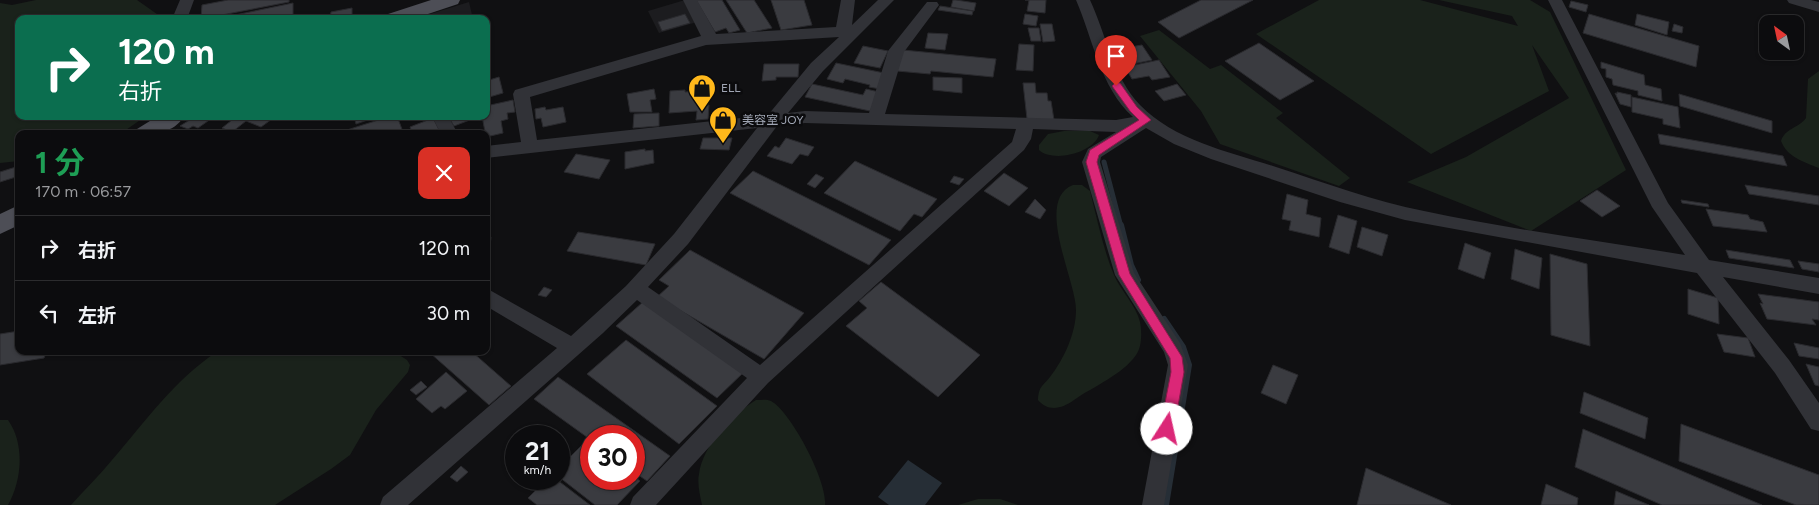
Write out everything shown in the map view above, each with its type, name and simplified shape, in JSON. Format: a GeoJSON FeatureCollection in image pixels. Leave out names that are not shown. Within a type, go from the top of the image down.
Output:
{"type":"FeatureCollection","features":[{"type":"Feature","properties":{"kind":"main road"},"geometry":{"type":"LineString","coordinates":[[404,15],[451,0]]}},
{"type":"Feature","properties":{"kind":"main road"},"geometry":{"type":"LineString","coordinates":[[154,130],[168,120]]}},
{"type":"Feature","properties":{"kind":"main road"},"geometry":{"type":"LineString","coordinates":[[0,225],[15,216]]}},
{"type":"Feature","properties":{"kind":"street"},"geometry":{"type":"LineString","coordinates":[[181,15],[187,0]]}},
{"type":"Feature","properties":{"kind":"street"},"geometry":{"type":"LineString","coordinates":[[690,0],[708,32],[710,40]]}},
{"type":"Feature","properties":{"kind":"street"},"geometry":{"type":"LineString","coordinates":[[848,0],[849,32]]}},
{"type":"Feature","properties":{"kind":"street"},"geometry":{"type":"LineString","coordinates":[[391,505],[636,289],[681,239],[773,120],[817,67],[849,32],[887,0]]}},
{"type":"Feature","properties":{"kind":"street"},"geometry":{"type":"LineString","coordinates":[[1083,0],[1116,86],[1133,109],[1146,120],[1172,136],[1211,152],[1394,212],[1453,224],[1819,286]]}},
{"type":"Feature","properties":{"kind":"street"},"geometry":{"type":"LineString","coordinates":[[1556,0],[1661,207],[1792,380],[1819,422]]}},
{"type":"Feature","properties":{"kind":"street"},"geometry":{"type":"LineString","coordinates":[[1794,0],[1819,7]]}},
{"type":"Feature","properties":{"kind":"street"},"geometry":{"type":"LineString","coordinates":[[875,119],[896,51],[932,5]]}},
{"type":"Feature","properties":{"kind":"street"},"geometry":{"type":"LineString","coordinates":[[530,148],[521,94],[710,40],[849,32]]}},
{"type":"Feature","properties":{"kind":"street"},"geometry":{"type":"LineString","coordinates":[[490,152],[805,117],[1116,126],[1146,120]]}},
{"type":"Feature","properties":{"kind":"street"},"geometry":{"type":"LineString","coordinates":[[1146,120],[1094,153],[1091,162],[1125,275],[1173,349],[1178,365],[1153,505]]}},
{"type":"Feature","properties":{"kind":"street"},"geometry":{"type":"LineString","coordinates":[[641,505],[761,377],[1018,146],[1023,139],[1025,124]]}},
{"type":"Feature","properties":{"kind":"street"},"geometry":{"type":"LineString","coordinates":[[636,289],[761,377]]}},
{"type":"Feature","properties":{"kind":"street"},"geometry":{"type":"LineString","coordinates":[[490,298],[572,347]]}},
{"type":"Feature","properties":{"kind":"shaded area"},"geometry":{"type":"Polygon","coordinates":[[[36,0],[137,0],[158,15],[15,15],[15,120],[140,120],[126,130],[15,130],[15,161],[0,163],[0,3],[12,5],[36,0]]]}},
{"type":"Feature","properties":{"kind":"shaded area"},"geometry":{"type":"Polygon","coordinates":[[[685,0],[697,22],[659,33],[648,11],[685,0]]]}},
{"type":"Feature","properties":{"kind":"shaded area"},"geometry":{"type":"Polygon","coordinates":[[[1319,0],[1420,0],[1518,26],[1512,16],[1439,0],[1530,0],[1550,12],[1626,170],[1531,231],[1407,182],[1466,157],[1569,98],[1532,45],[1549,91],[1431,154],[1256,34],[1319,0]]]}},
{"type":"Feature","properties":{"kind":"shaded area"},"geometry":{"type":"Polygon","coordinates":[[[469,2],[472,15],[427,15],[469,2]]]}},
{"type":"Feature","properties":{"kind":"shaded area"},"geometry":{"type":"Polygon","coordinates":[[[1159,30],[1210,69],[1221,65],[1283,113],[1276,118],[1350,178],[1339,186],[1220,144],[1201,111],[1140,36],[1159,30]]]}},
{"type":"Feature","properties":{"kind":"shaded area"},"geometry":{"type":"Polygon","coordinates":[[[1819,71],[1819,168],[1792,155],[1781,141],[1786,133],[1806,118],[1808,79],[1819,71]]]}},
{"type":"Feature","properties":{"kind":"shaded area"},"geometry":{"type":"Polygon","coordinates":[[[1064,131],[1090,131],[1099,135],[1089,147],[1072,154],[1053,156],[1039,150],[1039,145],[1048,134],[1064,131]]]}},
{"type":"Feature","properties":{"kind":"shaded area"},"geometry":{"type":"Polygon","coordinates":[[[1073,185],[1082,185],[1090,191],[1110,265],[1117,281],[1138,316],[1141,326],[1141,339],[1136,355],[1123,368],[1069,403],[1051,408],[1038,400],[1039,392],[1064,354],[1074,328],[1076,310],[1057,223],[1057,207],[1062,193],[1073,185]]]}},
{"type":"Feature","properties":{"kind":"shaded area"},"geometry":{"type":"Polygon","coordinates":[[[212,355],[399,355],[407,360],[410,365],[408,372],[376,410],[350,455],[275,505],[71,505],[174,388],[212,355]]]}},
{"type":"Feature","properties":{"kind":"shaded area"},"geometry":{"type":"Polygon","coordinates":[[[756,400],[771,401],[779,408],[798,433],[815,465],[821,481],[825,505],[702,505],[698,478],[706,452],[728,422],[756,400]]]}},
{"type":"Feature","properties":{"kind":"shaded area"},"geometry":{"type":"Polygon","coordinates":[[[0,420],[8,420],[17,440],[19,451],[19,473],[8,505],[0,505],[0,420]]]}},
{"type":"Feature","properties":{"kind":"shaded area"},"geometry":{"type":"Polygon","coordinates":[[[908,460],[942,483],[925,505],[889,505],[878,497],[908,460]]]}},
{"type":"Feature","properties":{"kind":"shaded area"},"geometry":{"type":"Polygon","coordinates":[[[978,499],[1000,499],[1018,505],[958,505],[978,499]]]}},
{"type":"Feature","properties":{"kind":"building"},"geometry":{"type":"Polygon","coordinates":[[[228,0],[289,0],[289,2],[222,15],[201,15],[202,5],[228,0]]]}},
{"type":"Feature","properties":{"kind":"building"},"geometry":{"type":"Polygon","coordinates":[[[696,0],[722,0],[740,30],[729,33],[726,28],[715,32],[696,0]]]}},
{"type":"Feature","properties":{"kind":"building"},"geometry":{"type":"Polygon","coordinates":[[[726,0],[754,0],[772,28],[747,33],[726,0]]]}},
{"type":"Feature","properties":{"kind":"building"},"geometry":{"type":"Polygon","coordinates":[[[771,0],[804,0],[812,25],[781,30],[771,0]]]}},
{"type":"Feature","properties":{"kind":"building"},"geometry":{"type":"Polygon","coordinates":[[[953,0],[976,3],[974,11],[951,7],[953,0]]]}},
{"type":"Feature","properties":{"kind":"building"},"geometry":{"type":"Polygon","coordinates":[[[1029,0],[1046,0],[1045,13],[1027,11],[1029,0]]]}},
{"type":"Feature","properties":{"kind":"building"},"geometry":{"type":"Polygon","coordinates":[[[1201,0],[1253,0],[1179,38],[1158,22],[1201,0]]]}},
{"type":"Feature","properties":{"kind":"building"},"geometry":{"type":"Polygon","coordinates":[[[1571,1],[1588,5],[1586,12],[1569,7],[1571,1]]]}},
{"type":"Feature","properties":{"kind":"building"},"geometry":{"type":"Polygon","coordinates":[[[293,3],[293,15],[235,15],[293,3]]]}},
{"type":"Feature","properties":{"kind":"building"},"geometry":{"type":"Polygon","coordinates":[[[940,6],[973,11],[972,15],[938,10],[940,6]]]}},
{"type":"Feature","properties":{"kind":"building"},"geometry":{"type":"Polygon","coordinates":[[[352,8],[352,15],[331,15],[331,12],[352,8]]]}},
{"type":"Feature","properties":{"kind":"building"},"geometry":{"type":"Polygon","coordinates":[[[685,14],[690,23],[662,31],[658,22],[685,14]]]}},
{"type":"Feature","properties":{"kind":"building"},"geometry":{"type":"Polygon","coordinates":[[[1025,14],[1038,16],[1036,26],[1023,24],[1025,14]]]}},
{"type":"Feature","properties":{"kind":"building"},"geometry":{"type":"Polygon","coordinates":[[[1589,14],[1699,46],[1696,67],[1583,33],[1589,14]]]}},
{"type":"Feature","properties":{"kind":"building"},"geometry":{"type":"Polygon","coordinates":[[[1637,14],[1669,22],[1667,35],[1635,25],[1637,14]]]}},
{"type":"Feature","properties":{"kind":"building"},"geometry":{"type":"Polygon","coordinates":[[[1040,24],[1052,24],[1055,41],[1043,42],[1040,24]]]}},
{"type":"Feature","properties":{"kind":"building"},"geometry":{"type":"Polygon","coordinates":[[[1674,24],[1683,27],[1682,33],[1672,31],[1674,24]]]}},
{"type":"Feature","properties":{"kind":"building"},"geometry":{"type":"Polygon","coordinates":[[[1028,28],[1039,28],[1041,41],[1031,41],[1028,28]]]}},
{"type":"Feature","properties":{"kind":"building"},"geometry":{"type":"Polygon","coordinates":[[[928,33],[948,34],[945,50],[925,48],[928,33]]]}},
{"type":"Feature","properties":{"kind":"building"},"geometry":{"type":"Polygon","coordinates":[[[1259,43],[1314,81],[1280,100],[1225,61],[1259,43]]]}},
{"type":"Feature","properties":{"kind":"building"},"geometry":{"type":"Polygon","coordinates":[[[1019,44],[1034,45],[1033,71],[1016,70],[1019,44]]]}},
{"type":"Feature","properties":{"kind":"building"},"geometry":{"type":"Polygon","coordinates":[[[1142,45],[1152,60],[1128,65],[1118,49],[1142,45]]]}},
{"type":"Feature","properties":{"kind":"building"},"geometry":{"type":"Polygon","coordinates":[[[863,46],[888,51],[880,68],[854,63],[863,46]]]}},
{"type":"Feature","properties":{"kind":"building"},"geometry":{"type":"Polygon","coordinates":[[[903,50],[996,59],[993,77],[931,71],[930,74],[897,71],[903,50]]]}},
{"type":"Feature","properties":{"kind":"building"},"geometry":{"type":"Polygon","coordinates":[[[1159,60],[1170,77],[1152,80],[1149,76],[1132,79],[1125,67],[1159,60]]]}},
{"type":"Feature","properties":{"kind":"building"},"geometry":{"type":"Polygon","coordinates":[[[1601,62],[1644,75],[1645,85],[1661,89],[1662,101],[1638,95],[1638,91],[1613,85],[1612,79],[1606,77],[1606,69],[1601,68],[1601,62]]]}},
{"type":"Feature","properties":{"kind":"building"},"geometry":{"type":"Polygon","coordinates":[[[836,63],[884,73],[880,89],[845,79],[843,83],[827,79],[836,63]]]}},
{"type":"Feature","properties":{"kind":"building"},"geometry":{"type":"Polygon","coordinates":[[[764,64],[799,64],[798,77],[776,77],[776,80],[762,81],[764,64]]]}},
{"type":"Feature","properties":{"kind":"building"},"geometry":{"type":"Polygon","coordinates":[[[499,77],[503,93],[490,97],[490,80],[499,77]]]}},
{"type":"Feature","properties":{"kind":"building"},"geometry":{"type":"Polygon","coordinates":[[[933,77],[962,78],[962,93],[933,90],[933,77]]]}},
{"type":"Feature","properties":{"kind":"building"},"geometry":{"type":"Polygon","coordinates":[[[1023,83],[1035,83],[1036,93],[1047,93],[1048,101],[1051,101],[1054,120],[1027,119],[1023,83]]]}},
{"type":"Feature","properties":{"kind":"building"},"geometry":{"type":"Polygon","coordinates":[[[812,84],[863,95],[866,89],[879,92],[870,111],[805,97],[812,84]]]}},
{"type":"Feature","properties":{"kind":"building"},"geometry":{"type":"Polygon","coordinates":[[[1177,84],[1186,95],[1164,101],[1155,91],[1177,84]]]}},
{"type":"Feature","properties":{"kind":"building"},"geometry":{"type":"Polygon","coordinates":[[[654,89],[656,99],[650,100],[652,112],[630,112],[627,94],[654,89]]]}},
{"type":"Feature","properties":{"kind":"building"},"geometry":{"type":"Polygon","coordinates":[[[685,90],[685,92],[706,92],[706,105],[709,105],[708,119],[696,120],[697,111],[669,113],[670,91],[685,90]]]}},
{"type":"Feature","properties":{"kind":"building"},"geometry":{"type":"Polygon","coordinates":[[[1617,92],[1631,95],[1631,107],[1620,104],[1615,93],[1617,94],[1617,92]]]}},
{"type":"Feature","properties":{"kind":"building"},"geometry":{"type":"Polygon","coordinates":[[[1679,94],[1772,121],[1772,133],[1680,106],[1679,94]]]}},
{"type":"Feature","properties":{"kind":"building"},"geometry":{"type":"Polygon","coordinates":[[[1632,97],[1678,107],[1680,128],[1663,124],[1663,119],[1632,112],[1632,97]]]}},
{"type":"Feature","properties":{"kind":"building"},"geometry":{"type":"Polygon","coordinates":[[[513,100],[515,112],[507,113],[508,119],[501,121],[503,133],[490,136],[490,130],[485,130],[483,120],[490,120],[490,105],[513,100]]]}},
{"type":"Feature","properties":{"kind":"building"},"geometry":{"type":"Polygon","coordinates":[[[545,107],[546,110],[563,107],[566,122],[543,127],[541,118],[536,119],[535,109],[545,107]]]}},
{"type":"Feature","properties":{"kind":"building"},"geometry":{"type":"Polygon","coordinates":[[[659,113],[659,126],[633,128],[634,114],[659,113]]]}},
{"type":"Feature","properties":{"kind":"building"},"geometry":{"type":"Polygon","coordinates":[[[190,120],[209,120],[198,128],[193,126],[188,129],[180,126],[190,120]]]}},
{"type":"Feature","properties":{"kind":"building"},"geometry":{"type":"Polygon","coordinates":[[[232,120],[271,120],[261,127],[246,121],[235,130],[222,128],[232,120]]]}},
{"type":"Feature","properties":{"kind":"building"},"geometry":{"type":"Polygon","coordinates":[[[355,120],[368,120],[356,124],[355,120]]]}},
{"type":"Feature","properties":{"kind":"building"},"geometry":{"type":"Polygon","coordinates":[[[378,120],[398,120],[402,130],[347,130],[378,120]]]}},
{"type":"Feature","properties":{"kind":"building"},"geometry":{"type":"Polygon","coordinates":[[[428,120],[434,120],[439,130],[411,130],[410,127],[428,120]]]}},
{"type":"Feature","properties":{"kind":"building"},"geometry":{"type":"Polygon","coordinates":[[[450,120],[470,120],[454,126],[450,120]]]}},
{"type":"Feature","properties":{"kind":"building"},"geometry":{"type":"Polygon","coordinates":[[[1658,134],[1783,156],[1787,166],[1660,144],[1658,134]]]}},
{"type":"Feature","properties":{"kind":"building"},"geometry":{"type":"Polygon","coordinates":[[[703,138],[732,138],[729,150],[700,149],[703,138]]]}},
{"type":"Feature","properties":{"kind":"building"},"geometry":{"type":"Polygon","coordinates":[[[786,138],[814,147],[808,156],[800,154],[792,164],[767,156],[775,146],[779,148],[786,138]]]}},
{"type":"Feature","properties":{"kind":"building"},"geometry":{"type":"Polygon","coordinates":[[[645,149],[645,151],[653,150],[654,163],[625,169],[625,152],[645,149]]]}},
{"type":"Feature","properties":{"kind":"building"},"geometry":{"type":"Polygon","coordinates":[[[576,154],[610,160],[599,179],[564,172],[576,154]]]}},
{"type":"Feature","properties":{"kind":"building"},"geometry":{"type":"Polygon","coordinates":[[[855,161],[937,199],[922,217],[914,214],[900,231],[824,193],[855,161]]]}},
{"type":"Feature","properties":{"kind":"building"},"geometry":{"type":"Polygon","coordinates":[[[15,167],[15,177],[0,182],[0,172],[15,167]]]}},
{"type":"Feature","properties":{"kind":"building"},"geometry":{"type":"Polygon","coordinates":[[[753,171],[891,240],[869,265],[730,193],[753,171]]]}},
{"type":"Feature","properties":{"kind":"building"},"geometry":{"type":"Polygon","coordinates":[[[1004,173],[1028,188],[1009,206],[984,191],[1004,173]]]}},
{"type":"Feature","properties":{"kind":"building"},"geometry":{"type":"Polygon","coordinates":[[[816,174],[824,178],[815,188],[807,184],[816,174]]]}},
{"type":"Feature","properties":{"kind":"building"},"geometry":{"type":"Polygon","coordinates":[[[954,176],[964,179],[959,185],[950,182],[954,176]]]}},
{"type":"Feature","properties":{"kind":"building"},"geometry":{"type":"Polygon","coordinates":[[[1745,185],[1819,196],[1819,205],[1749,194],[1745,185]]]}},
{"type":"Feature","properties":{"kind":"building"},"geometry":{"type":"Polygon","coordinates":[[[1597,190],[1620,206],[1602,217],[1580,201],[1597,190]]]}},
{"type":"Feature","properties":{"kind":"building"},"geometry":{"type":"Polygon","coordinates":[[[1287,194],[1308,200],[1306,214],[1321,218],[1319,237],[1289,230],[1291,221],[1282,219],[1287,194]]]}},
{"type":"Feature","properties":{"kind":"building"},"geometry":{"type":"Polygon","coordinates":[[[1035,199],[1046,210],[1040,219],[1025,212],[1035,199]]]}},
{"type":"Feature","properties":{"kind":"building"},"geometry":{"type":"Polygon","coordinates":[[[1681,200],[1708,204],[1709,207],[1682,203],[1681,200]]]}},
{"type":"Feature","properties":{"kind":"building"},"geometry":{"type":"Polygon","coordinates":[[[1706,209],[1748,215],[1750,219],[1763,222],[1767,232],[1713,226],[1706,209]]]}},
{"type":"Feature","properties":{"kind":"building"},"geometry":{"type":"Polygon","coordinates":[[[1338,215],[1357,221],[1349,254],[1329,247],[1338,215]]]}},
{"type":"Feature","properties":{"kind":"building"},"geometry":{"type":"Polygon","coordinates":[[[1362,227],[1388,235],[1382,256],[1357,247],[1362,227]]]}},
{"type":"Feature","properties":{"kind":"building"},"geometry":{"type":"Polygon","coordinates":[[[578,232],[655,244],[646,265],[567,251],[578,232]]]}},
{"type":"Feature","properties":{"kind":"building"},"geometry":{"type":"Polygon","coordinates":[[[1465,243],[1491,253],[1484,279],[1458,269],[1465,243]]]}},
{"type":"Feature","properties":{"kind":"building"},"geometry":{"type":"Polygon","coordinates":[[[1515,249],[1542,258],[1539,289],[1511,279],[1515,249]]]}},
{"type":"Feature","properties":{"kind":"building"},"geometry":{"type":"Polygon","coordinates":[[[690,250],[804,313],[764,359],[657,297],[669,286],[659,280],[690,250]]]}},
{"type":"Feature","properties":{"kind":"building"},"geometry":{"type":"Polygon","coordinates":[[[1726,250],[1790,260],[1794,268],[1729,258],[1726,250]]]}},
{"type":"Feature","properties":{"kind":"building"},"geometry":{"type":"Polygon","coordinates":[[[1550,254],[1587,264],[1590,346],[1551,335],[1550,254]]]}},
{"type":"Feature","properties":{"kind":"building"},"geometry":{"type":"Polygon","coordinates":[[[1798,261],[1819,264],[1819,272],[1802,269],[1798,261]]]}},
{"type":"Feature","properties":{"kind":"building"},"geometry":{"type":"Polygon","coordinates":[[[881,282],[980,355],[938,397],[846,326],[867,308],[859,301],[881,282]]]}},
{"type":"Feature","properties":{"kind":"building"},"geometry":{"type":"Polygon","coordinates":[[[544,287],[552,290],[546,297],[538,295],[544,287]]]}},
{"type":"Feature","properties":{"kind":"building"},"geometry":{"type":"Polygon","coordinates":[[[1688,289],[1718,298],[1719,324],[1688,314],[1688,289]]]}},
{"type":"Feature","properties":{"kind":"building"},"geometry":{"type":"Polygon","coordinates":[[[1758,294],[1819,302],[1819,320],[1812,319],[1816,325],[1767,319],[1758,294]]]}},
{"type":"Feature","properties":{"kind":"building"},"geometry":{"type":"Polygon","coordinates":[[[643,302],[744,372],[717,398],[616,326],[643,302]]]}},
{"type":"Feature","properties":{"kind":"building"},"geometry":{"type":"Polygon","coordinates":[[[15,332],[15,355],[45,355],[44,358],[0,365],[0,334],[15,332]]]}},
{"type":"Feature","properties":{"kind":"building"},"geometry":{"type":"Polygon","coordinates":[[[1717,334],[1748,338],[1755,357],[1724,352],[1717,334]]]}},
{"type":"Feature","properties":{"kind":"building"},"geometry":{"type":"Polygon","coordinates":[[[626,340],[717,406],[679,444],[587,374],[626,340]]]}},
{"type":"Feature","properties":{"kind":"building"},"geometry":{"type":"Polygon","coordinates":[[[1794,343],[1819,348],[1819,359],[1799,356],[1794,343]]]}},
{"type":"Feature","properties":{"kind":"building"},"geometry":{"type":"Polygon","coordinates":[[[432,355],[476,355],[511,386],[489,405],[432,355]]]}},
{"type":"Feature","properties":{"kind":"building"},"geometry":{"type":"Polygon","coordinates":[[[1806,364],[1819,367],[1819,386],[1815,385],[1806,364]]]}},
{"type":"Feature","properties":{"kind":"building"},"geometry":{"type":"Polygon","coordinates":[[[1273,365],[1298,375],[1286,404],[1261,393],[1273,365]]]}},
{"type":"Feature","properties":{"kind":"building"},"geometry":{"type":"Polygon","coordinates":[[[446,372],[467,391],[445,409],[441,406],[432,413],[416,399],[446,372]]]}},
{"type":"Feature","properties":{"kind":"building"},"geometry":{"type":"Polygon","coordinates":[[[558,377],[626,425],[580,425],[580,432],[534,399],[558,377]]]}},
{"type":"Feature","properties":{"kind":"building"},"geometry":{"type":"Polygon","coordinates":[[[421,381],[427,387],[416,395],[410,390],[421,381]]]}},
{"type":"Feature","properties":{"kind":"building"},"geometry":{"type":"Polygon","coordinates":[[[1584,392],[1648,418],[1645,439],[1580,413],[1584,392]]]}},
{"type":"Feature","properties":{"kind":"building"},"geometry":{"type":"Polygon","coordinates":[[[1681,424],[1819,475],[1819,505],[1796,505],[1679,461],[1681,424]]]}},
{"type":"Feature","properties":{"kind":"building"},"geometry":{"type":"Polygon","coordinates":[[[1583,429],[1762,505],[1662,505],[1575,467],[1583,429]]]}},
{"type":"Feature","properties":{"kind":"building"},"geometry":{"type":"Polygon","coordinates":[[[645,438],[670,456],[647,481],[645,480],[645,438]]]}},
{"type":"Feature","properties":{"kind":"building"},"geometry":{"type":"Polygon","coordinates":[[[580,447],[580,490],[631,490],[617,505],[595,505],[570,486],[570,457],[580,447]]]}},
{"type":"Feature","properties":{"kind":"building"},"geometry":{"type":"Polygon","coordinates":[[[461,466],[468,472],[457,482],[450,477],[461,466]]]}},
{"type":"Feature","properties":{"kind":"building"},"geometry":{"type":"Polygon","coordinates":[[[1366,468],[1451,505],[1357,505],[1366,468]]]}},
{"type":"Feature","properties":{"kind":"building"},"geometry":{"type":"Polygon","coordinates":[[[1546,484],[1578,498],[1577,505],[1541,505],[1546,484]]]}},
{"type":"Feature","properties":{"kind":"building"},"geometry":{"type":"Polygon","coordinates":[[[536,490],[570,490],[590,505],[537,505],[528,498],[536,490]]]}},
{"type":"Feature","properties":{"kind":"building"},"geometry":{"type":"Polygon","coordinates":[[[1616,491],[1649,505],[1614,505],[1616,491]]]}},
{"type":"Feature","properties":{"kind":"waterway"},"geometry":{"type":"LineString","coordinates":[[1104,162],[1121,227]]}},
{"type":"Feature","properties":{"kind":"waterway"},"geometry":{"type":"LineString","coordinates":[[1121,225],[1131,265],[1138,280]]}},
{"type":"Feature","properties":{"kind":"waterway"},"geometry":{"type":"LineString","coordinates":[[1164,319],[1183,347],[1189,365],[1166,505]]}},
{"type":"Feature","properties":{"kind":"place","name":"ELL"},"geometry":{"type":"Point","coordinates":[702,112]}},
{"type":"Feature","properties":{"kind":"place","name":"美容室 JOY"},"geometry":{"type":"Point","coordinates":[723,144]}},
{"type":"Feature","properties":{"kind":"route"},"geometry":{"type":"LineString","coordinates":[[1116,86],[1133,109],[1146,120],[1128,134],[1098,149],[1094,153],[1091,162],[1121,266],[1129,284],[1173,349],[1176,357],[1178,365],[1167,429]]}}]}
